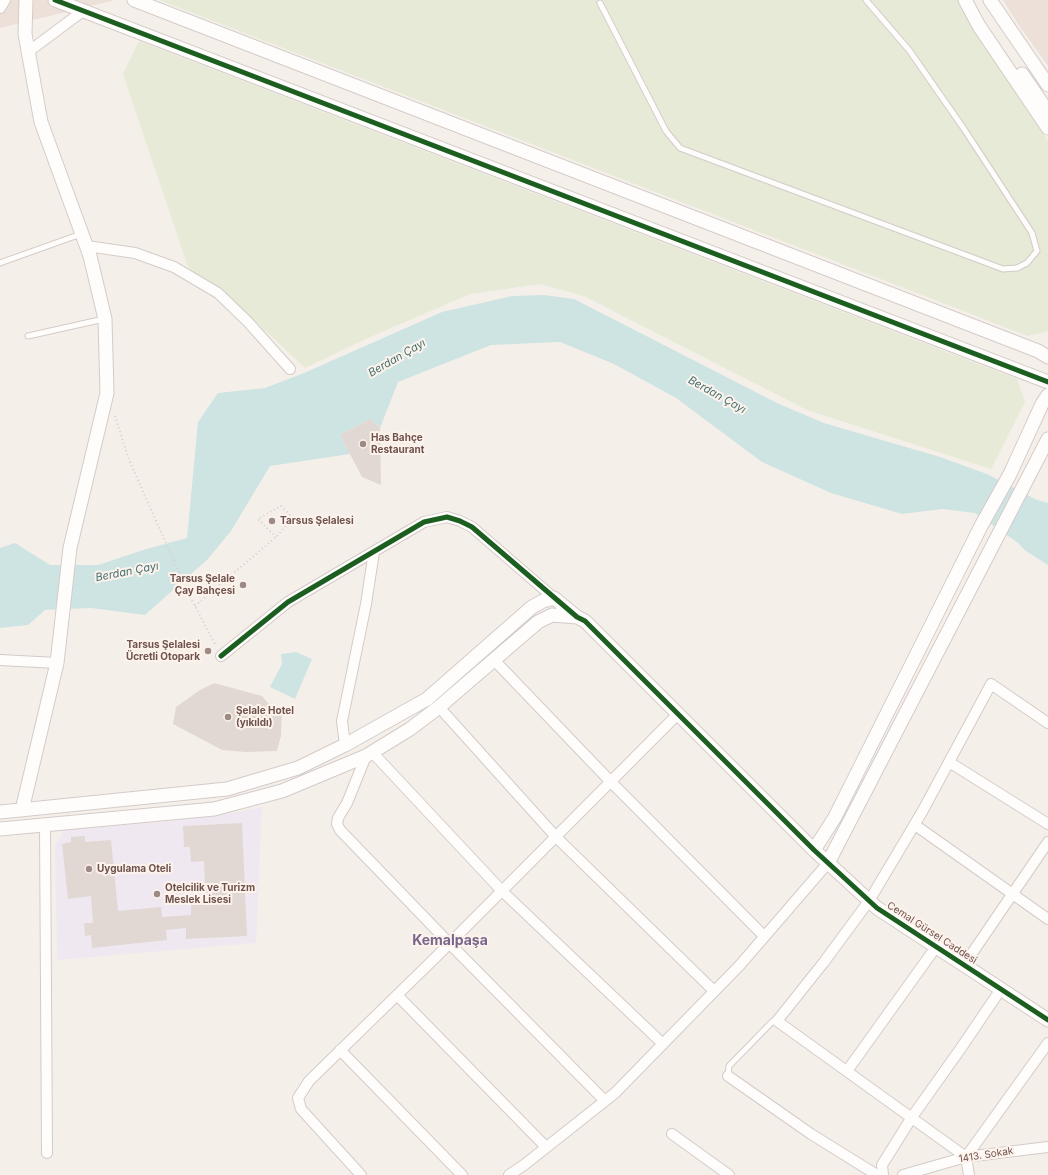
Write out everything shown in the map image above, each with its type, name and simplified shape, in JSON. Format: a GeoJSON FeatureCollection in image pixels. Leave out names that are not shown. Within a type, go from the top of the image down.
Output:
{"type":"FeatureCollection","features":[{"type":"Feature","properties":{"kind":"street"},"geometry":{"type":"LineString","coordinates":[[0,8],[5,0]]}},
{"type":"Feature","properties":{"kind":"street"},"geometry":{"type":"LineString","coordinates":[[22,810],[57,663],[70,548],[107,393],[104,318],[87,246],[42,122],[25,34],[26,0]]}},
{"type":"Feature","properties":{"kind":"street"},"geometry":{"type":"LineString","coordinates":[[55,0],[1048,382]]}},
{"type":"Feature","properties":{"kind":"street"},"geometry":{"type":"LineString","coordinates":[[134,0],[1023,345],[1048,357]]}},
{"type":"Feature","properties":{"kind":"street"},"geometry":{"type":"LineString","coordinates":[[965,0],[979,26],[1048,128]]}},
{"type":"Feature","properties":{"kind":"street"},"geometry":{"type":"LineString","coordinates":[[972,0],[1048,112]]}},
{"type":"Feature","properties":{"kind":"street"},"geometry":{"type":"LineString","coordinates":[[990,0],[1048,85]]}},
{"type":"Feature","properties":{"kind":"street"},"geometry":{"type":"LineString","coordinates":[[28,52],[83,10]]}},
{"type":"Feature","properties":{"kind":"street"},"geometry":{"type":"LineString","coordinates":[[87,246],[135,253],[174,267],[218,293],[248,322],[290,369]]}},
{"type":"Feature","properties":{"kind":"street"},"geometry":{"type":"LineString","coordinates":[[814,850],[836,817],[981,526],[1010,474],[1042,404],[1048,395]]}},
{"type":"Feature","properties":{"kind":"street"},"geometry":{"type":"LineString","coordinates":[[509,1175],[524,1165],[615,1093],[740,965],[828,863],[1048,439]]}},
{"type":"Feature","properties":{"kind":"street"},"geometry":{"type":"LineString","coordinates":[[221,656],[288,602],[424,522],[447,517],[460,521],[472,528],[554,598]]}},
{"type":"Feature","properties":{"kind":"street"},"geometry":{"type":"LineString","coordinates":[[345,745],[342,721],[366,604],[374,552]]}},
{"type":"Feature","properties":{"kind":"street"},"geometry":{"type":"LineString","coordinates":[[0,812],[227,789],[298,768],[345,745],[427,699],[532,607],[543,600],[554,598]]}},
{"type":"Feature","properties":{"kind":"street","name":"Cemal Gürsel Caddesi"},"geometry":{"type":"LineString","coordinates":[[554,598],[577,617],[585,621],[814,850],[877,908],[1048,1020]]}},
{"type":"Feature","properties":{"kind":"street"},"geometry":{"type":"LineString","coordinates":[[0,829],[45,826],[214,809],[282,791],[369,754],[410,729],[439,707],[538,622],[552,616],[577,617]]}},
{"type":"Feature","properties":{"kind":"street"},"geometry":{"type":"LineString","coordinates":[[0,660],[57,663]]}},
{"type":"Feature","properties":{"kind":"street"},"geometry":{"type":"LineString","coordinates":[[494,660],[610,782],[764,936]]}},
{"type":"Feature","properties":{"kind":"street"},"geometry":{"type":"LineString","coordinates":[[969,1175],[966,1157],[777,1021],[824,962],[869,901],[915,825],[992,684],[1048,723]]}},
{"type":"Feature","properties":{"kind":"street"},"geometry":{"type":"LineString","coordinates":[[439,707],[556,837],[714,991]]}},
{"type":"Feature","properties":{"kind":"street"},"geometry":{"type":"LineString","coordinates":[[361,1175],[301,1108],[298,1098],[309,1081],[450,944],[678,714]]}},
{"type":"Feature","properties":{"kind":"street"},"geometry":{"type":"LineString","coordinates":[[369,754],[502,891],[663,1044]]}},
{"type":"Feature","properties":{"kind":"street"},"geometry":{"type":"LineString","coordinates":[[369,754],[347,803],[338,818],[337,824],[340,830],[605,1101]]}},
{"type":"Feature","properties":{"kind":"street"},"geometry":{"type":"LineString","coordinates":[[949,762],[1048,824]]}},
{"type":"Feature","properties":{"kind":"street"},"geometry":{"type":"LineString","coordinates":[[915,825],[1048,919]]}},
{"type":"Feature","properties":{"kind":"street"},"geometry":{"type":"LineString","coordinates":[[45,826],[47,1153]]}},
{"type":"Feature","properties":{"kind":"street"},"geometry":{"type":"LineString","coordinates":[[964,965],[1048,842]]}},
{"type":"Feature","properties":{"kind":"street"},"geometry":{"type":"LineString","coordinates":[[847,1071],[936,947]]}},
{"type":"Feature","properties":{"kind":"street"},"geometry":{"type":"LineString","coordinates":[[883,1175],[882,1164],[912,1117],[1001,989]]}},
{"type":"Feature","properties":{"kind":"street"},"geometry":{"type":"LineString","coordinates":[[398,995],[546,1147]]}},
{"type":"Feature","properties":{"kind":"street"},"geometry":{"type":"LineString","coordinates":[[966,1157],[1048,1043]]}},
{"type":"Feature","properties":{"kind":"street"},"geometry":{"type":"LineString","coordinates":[[340,1050],[462,1175]]}},
{"type":"Feature","properties":{"kind":"street"},"geometry":{"type":"LineString","coordinates":[[728,1076],[811,1134],[877,1175]]}},
{"type":"Feature","properties":{"kind":"street"},"geometry":{"type":"LineString","coordinates":[[672,1134],[729,1175]]}},
{"type":"Feature","properties":{"kind":"street","name":"1413. Sokak"},"geometry":{"type":"LineString","coordinates":[[903,1175],[966,1157],[1048,1146]]}},
{"type":"Feature","properties":{"kind":"lane"},"geometry":{"type":"LineString","coordinates":[[600,3],[666,131],[680,148],[1002,269],[1017,268],[1027,263],[1037,251],[1032,233],[964,129],[909,50],[866,0]]}},
{"type":"Feature","properties":{"kind":"lane"},"geometry":{"type":"LineString","coordinates":[[0,263],[82,234]]}},
{"type":"Feature","properties":{"kind":"lane"},"geometry":{"type":"LineString","coordinates":[[28,336],[104,318]]}},
{"type":"Feature","properties":{"kind":"lane"},"geometry":{"type":"LineString","coordinates":[[728,1076],[729,1066],[773,1021],[777,1021]]}},
{"type":"Feature","properties":{"kind":"path"},"geometry":{"type":"LineString","coordinates":[[115,415],[129,460],[188,593],[221,656]]}},
{"type":"Feature","properties":{"kind":"path"},"geometry":{"type":"LineString","coordinates":[[195,606],[276,537],[293,518],[281,506],[258,519],[276,537]]}},
{"type":"Feature","properties":{"kind":"shaded area"},"geometry":{"type":"Polygon","coordinates":[[[0,0],[115,0],[0,28],[0,0]]]}},
{"type":"Feature","properties":{"kind":"shaded area"},"geometry":{"type":"Polygon","coordinates":[[[1003,0],[1048,0],[1048,66],[1018,24],[1003,0]]]}},
{"type":"Feature","properties":{"kind":"shaded area","name":"Otelcilik ve Turizm Meslek Lisesi"},"geometry":{"type":"Polygon","coordinates":[[[262,807],[256,943],[57,960],[55,846],[64,830],[174,821],[232,813],[262,807]]]}},
{"type":"Feature","properties":{"kind":"green space"},"geometry":{"type":"Polygon","coordinates":[[[159,0],[958,0],[1048,141],[1048,331],[1028,336],[159,0]]]}},
{"type":"Feature","properties":{"kind":"green space"},"geometry":{"type":"Polygon","coordinates":[[[139,41],[1017,379],[1025,402],[991,469],[807,410],[584,296],[540,284],[470,294],[368,338],[305,368],[256,322],[188,267],[123,74],[139,41]]]}},
{"type":"Feature","properties":{"kind":"water","name":"Berdan Çayı"},"geometry":{"type":"Polygon","coordinates":[[[544,295],[574,299],[779,404],[824,423],[940,457],[987,474],[1035,499],[1048,503],[1048,565],[1026,551],[1017,542],[975,513],[942,509],[902,514],[831,493],[762,462],[676,398],[614,364],[560,342],[491,345],[398,382],[380,428],[371,419],[340,435],[350,454],[270,466],[231,531],[208,559],[145,615],[91,608],[45,610],[28,625],[0,628],[0,548],[15,543],[50,565],[98,565],[143,550],[187,538],[198,422],[218,393],[265,388],[304,373],[442,312],[512,296],[544,295]]]}},
{"type":"Feature","properties":{"kind":"water"},"geometry":{"type":"Polygon","coordinates":[[[296,652],[312,659],[295,699],[270,687],[282,664],[281,654],[296,652]]]}},
{"type":"Feature","properties":{"kind":"building","name":"Has Bahçe Restaurant"},"geometry":{"type":"Polygon","coordinates":[[[371,419],[380,428],[381,485],[362,477],[340,435],[371,419]]]}},
{"type":"Feature","properties":{"kind":"building","name":"Şelale Hotel (yıkıldı)"},"geometry":{"type":"Polygon","coordinates":[[[214,683],[262,696],[273,709],[282,710],[281,736],[277,751],[246,752],[222,750],[173,724],[176,707],[200,690],[214,683]]]}},
{"type":"Feature","properties":{"kind":"building"},"geometry":{"type":"Polygon","coordinates":[[[242,823],[247,936],[186,939],[186,928],[166,930],[167,940],[92,948],[91,935],[85,936],[84,923],[93,923],[91,896],[68,899],[62,844],[71,842],[71,837],[85,836],[85,842],[111,840],[118,911],[161,907],[162,917],[191,915],[191,903],[206,902],[204,861],[191,862],[190,847],[184,847],[183,826],[242,823]]]}},
{"type":"Feature","properties":{"kind":"cycle path"},"geometry":{"type":"LineString","coordinates":[[55,0],[1048,382]]}},
{"type":"Feature","properties":{"kind":"cycle path"},"geometry":{"type":"LineString","coordinates":[[221,656],[288,602],[424,522],[447,517],[460,521],[472,527],[577,617],[585,621],[814,850],[877,908],[1048,1020]]}},
{"type":"Feature","properties":{"kind":"place","name":"Has Bahçe Restaurant"},"geometry":{"type":"Point","coordinates":[363,444]}},
{"type":"Feature","properties":{"kind":"place","name":"Tarsus Şelalesi"},"geometry":{"type":"Point","coordinates":[272,521]}},
{"type":"Feature","properties":{"kind":"place","name":"Tarsus Şelale Çay Bahçesi"},"geometry":{"type":"Point","coordinates":[243,585]}},
{"type":"Feature","properties":{"kind":"place","name":"Tarsus Şelalesi Ücretli Otopark"},"geometry":{"type":"Point","coordinates":[208,651]}},
{"type":"Feature","properties":{"kind":"place","name":"Şelale Hotel (yıkıldı)"},"geometry":{"type":"Point","coordinates":[228,717]}},
{"type":"Feature","properties":{"kind":"place","name":"Uygulama Oteli"},"geometry":{"type":"Point","coordinates":[89,869]}},
{"type":"Feature","properties":{"kind":"place","name":"Otelcilik ve Turizm Meslek Lisesi"},"geometry":{"type":"Point","coordinates":[157,894]}},
{"type":"Feature","properties":{"kind":"district","name":"Kemalpaşa"},"geometry":{"type":"Point","coordinates":[450,941]}}]}
